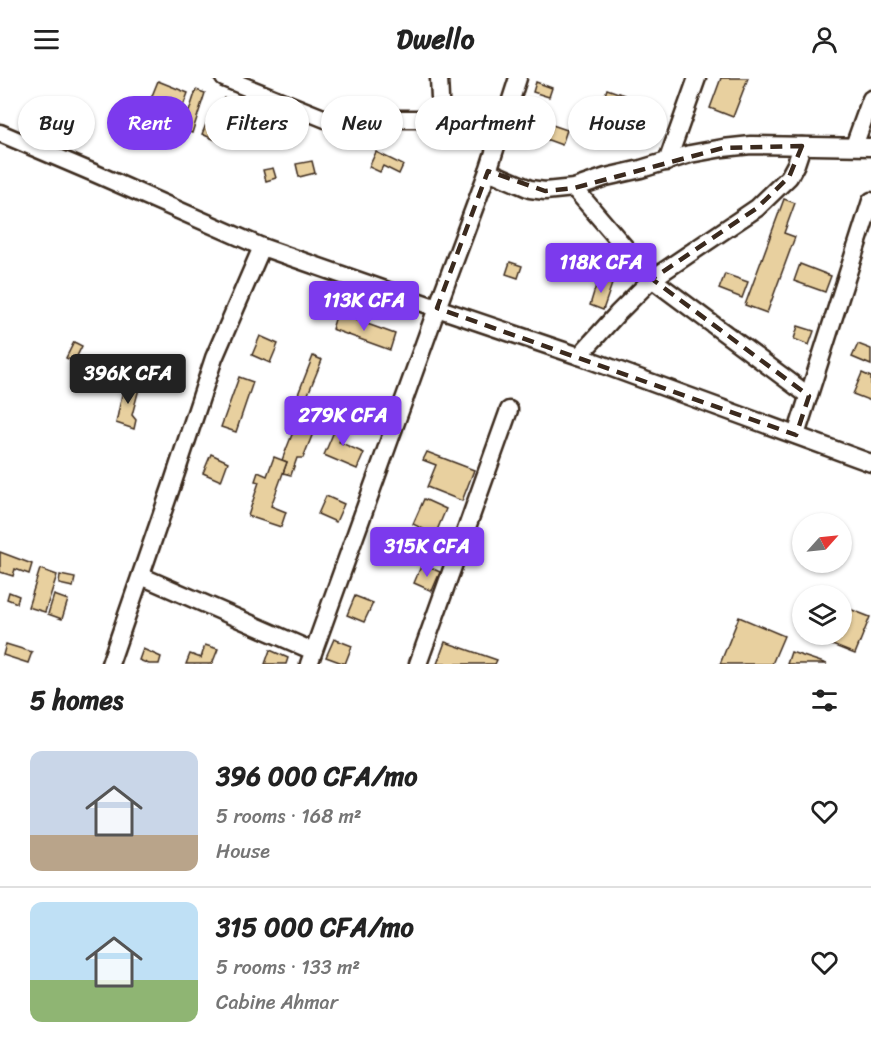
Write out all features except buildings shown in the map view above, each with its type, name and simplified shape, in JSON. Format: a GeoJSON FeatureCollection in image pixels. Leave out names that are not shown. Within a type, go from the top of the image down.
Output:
{"type":"FeatureCollection","features":[{"type":"Feature","properties":{"kind":"street"},"geometry":{"type":"LineString","coordinates":[[224,78],[328,120],[354,124],[415,119]]}},
{"type":"Feature","properties":{"kind":"street"},"geometry":{"type":"LineString","coordinates":[[439,78],[440,96]]}},
{"type":"Feature","properties":{"kind":"street"},"geometry":{"type":"LineString","coordinates":[[512,96],[518,78]]}},
{"type":"Feature","properties":{"kind":"street"},"geometry":{"type":"LineString","coordinates":[[667,162],[697,78]]}},
{"type":"Feature","properties":{"kind":"street"},"geometry":{"type":"LineString","coordinates":[[854,146],[871,99]]}},
{"type":"Feature","properties":{"kind":"street"},"geometry":{"type":"LineString","coordinates":[[0,133],[262,247],[579,356],[871,463]]}},
{"type":"Feature","properties":{"kind":"street"},"geometry":{"type":"LineString","coordinates":[[488,171],[530,189],[545,191],[574,188],[690,154],[723,148],[751,145],[871,147]]}},
{"type":"Feature","properties":{"kind":"street"},"geometry":{"type":"LineString","coordinates":[[579,356],[616,314],[652,279],[757,208],[789,177],[796,164],[801,146]]}},
{"type":"Feature","properties":{"kind":"street"},"geometry":{"type":"LineString","coordinates":[[141,576],[311,658],[495,150]]}},
{"type":"Feature","properties":{"kind":"street"},"geometry":{"type":"LineString","coordinates":[[574,188],[652,279],[809,396]]}},
{"type":"Feature","properties":{"kind":"street"},"geometry":{"type":"LineString","coordinates":[[796,435],[871,201]]}},
{"type":"Feature","properties":{"kind":"street"},"geometry":{"type":"LineString","coordinates":[[110,664],[214,358],[262,247]]}},
{"type":"Feature","properties":{"kind":"street"},"geometry":{"type":"LineString","coordinates":[[418,664],[510,410]]}},
{"type":"Feature","properties":{"kind":"highlighted area"},"geometry":{"type":"Polygon","coordinates":[[[802,146],[789,177],[757,208],[652,279],[809,396],[796,435],[437,308],[488,171],[545,191],[574,188],[723,148],[802,146]]]}}]}
